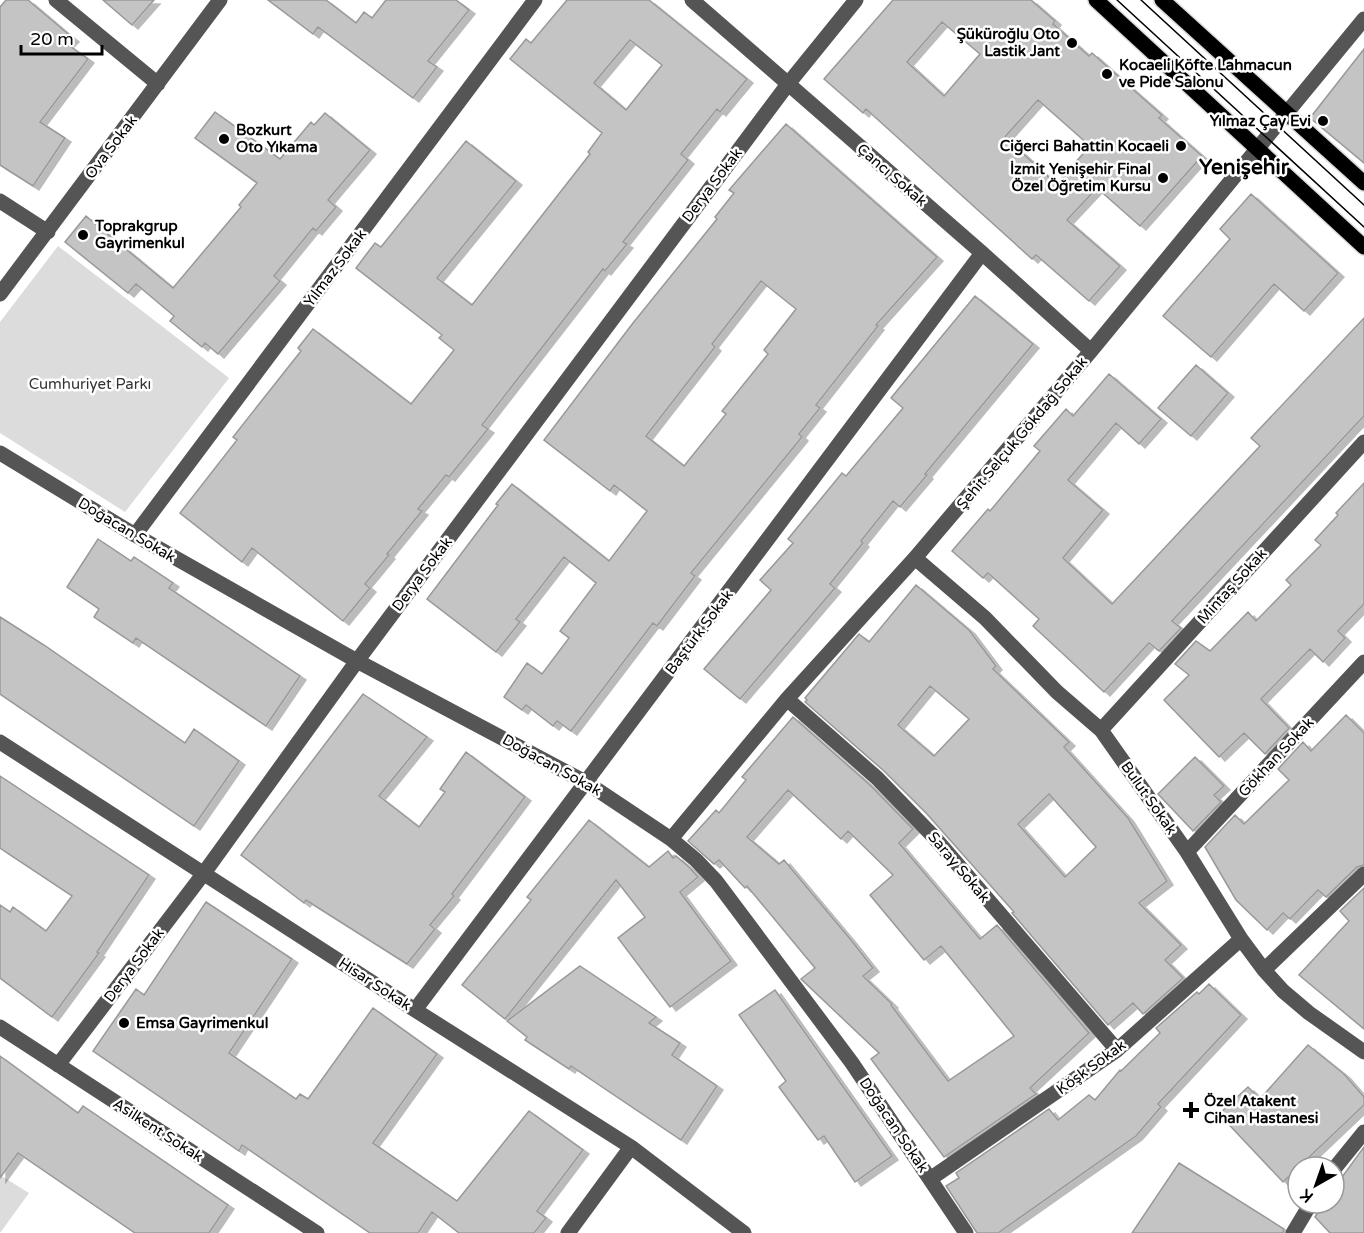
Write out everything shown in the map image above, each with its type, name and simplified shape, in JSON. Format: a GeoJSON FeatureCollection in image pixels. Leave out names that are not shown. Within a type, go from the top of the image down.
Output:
{"type":"FeatureCollection","features":[{"type":"Feature","properties":{"kind":"main road"},"geometry":{"type":"LineString","coordinates":[[1096,0],[1364,247]]}},
{"type":"Feature","properties":{"kind":"main road"},"geometry":{"type":"LineString","coordinates":[[1162,0],[1364,183]]}},
{"type":"Feature","properties":{"kind":"street"},"geometry":{"type":"LineString","coordinates":[[56,0],[158,84]]}},
{"type":"Feature","properties":{"kind":"street","name":"Ova Sokak"},"geometry":{"type":"LineString","coordinates":[[0,294],[220,0]]}},
{"type":"Feature","properties":{"kind":"street","name":"Yılmaz Sokak"},"geometry":{"type":"LineString","coordinates":[[135,535],[536,0]]}},
{"type":"Feature","properties":{"kind":"street","name":"Çancı Sokak"},"geometry":{"type":"LineString","coordinates":[[692,0],[1091,351]]}},
{"type":"Feature","properties":{"kind":"street","name":"Derya Sokak"},"geometry":{"type":"LineString","coordinates":[[58,1065],[204,873],[357,661],[788,84],[856,0]]}},
{"type":"Feature","properties":{"kind":"street","name":"Şehit Selçuk Gökdağ Sokak"},"geometry":{"type":"LineString","coordinates":[[671,839],[787,699],[915,558],[1091,351],[1364,19]]}},
{"type":"Feature","properties":{"kind":"street"},"geometry":{"type":"LineString","coordinates":[[0,201],[48,232]]}},
{"type":"Feature","properties":{"kind":"street","name":"Baştürk Sokak"},"geometry":{"type":"LineString","coordinates":[[415,1010],[982,253]]}},
{"type":"Feature","properties":{"kind":"street","name":"Mintaş Sokak"},"geometry":{"type":"LineString","coordinates":[[1101,730],[1364,442]]}},
{"type":"Feature","properties":{"kind":"street","name":"Doğacan Sokak"},"geometry":{"type":"LineString","coordinates":[[0,453],[135,535],[357,661],[587,783],[671,839],[696,860],[728,897],[852,1063],[966,1233]]}},
{"type":"Feature","properties":{"kind":"street","name":"Bulut Sokak"},"geometry":{"type":"LineString","coordinates":[[915,558],[985,618],[1057,692],[1101,730],[1187,852],[1241,939],[1264,970],[1283,991],[1300,1005],[1364,1052]]}},
{"type":"Feature","properties":{"kind":"street","name":"Gökhan Sokak"},"geometry":{"type":"LineString","coordinates":[[1187,852],[1364,662]]}},
{"type":"Feature","properties":{"kind":"street","name":"Saray Sokak"},"geometry":{"type":"LineString","coordinates":[[787,699],[877,778],[934,837],[1117,1050]]}},
{"type":"Feature","properties":{"kind":"street","name":"Hisar Sokak"},"geometry":{"type":"LineString","coordinates":[[0,742],[631,1147],[744,1233]]}},
{"type":"Feature","properties":{"kind":"street"},"geometry":{"type":"LineString","coordinates":[[1264,970],[1364,874]]}},
{"type":"Feature","properties":{"kind":"street","name":"Köşk Sokak"},"geometry":{"type":"LineString","coordinates":[[930,1179],[1117,1050],[1241,939]]}},
{"type":"Feature","properties":{"kind":"street","name":"Asilkent Sokak"},"geometry":{"type":"LineString","coordinates":[[0,1027],[317,1233]]}},
{"type":"Feature","properties":{"kind":"street"},"geometry":{"type":"LineString","coordinates":[[1345,1155],[1364,1132]]}},
{"type":"Feature","properties":{"kind":"street"},"geometry":{"type":"LineString","coordinates":[[568,1233],[631,1147]]}},
{"type":"Feature","properties":{"kind":"street"},"geometry":{"type":"LineString","coordinates":[[1293,1233],[1304,1215]]}},
{"type":"Feature","properties":{"kind":"green space","name":"Cumhuriyet Parkı"},"geometry":{"type":"Polygon","coordinates":[[[58,246],[229,378],[125,512],[0,433],[0,322],[58,246]]]}},
{"type":"Feature","properties":{"kind":"green space"},"geometry":{"type":"Polygon","coordinates":[[[0,1175],[29,1193],[0,1233],[0,1175]]]}},
{"type":"Feature","properties":{"kind":"building"},"geometry":{"type":"Polygon","coordinates":[[[6,0],[28,0],[73,38],[67,44],[88,59],[40,122],[65,138],[33,186],[0,165],[0,7],[6,0]]]}},
{"type":"Feature","properties":{"kind":"building"},"geometry":{"type":"Polygon","coordinates":[[[103,0],[154,0],[132,25],[103,0]]]}},
{"type":"Feature","properties":{"kind":"building"},"geometry":{"type":"Polygon","coordinates":[[[268,0],[326,0],[356,23],[364,12],[372,18],[386,0],[456,0],[469,10],[428,61],[437,67],[413,98],[318,27],[313,34],[268,0]]]}},
{"type":"Feature","properties":{"kind":"building"},"geometry":{"type":"Polygon","coordinates":[[[567,0],[649,0],[747,79],[720,112],[717,109],[681,154],[688,160],[623,242],[627,244],[605,271],[603,269],[482,425],[488,429],[449,477],[446,475],[418,509],[422,511],[365,584],[370,588],[343,621],[252,548],[242,562],[180,513],[237,440],[233,437],[301,351],[298,348],[313,329],[411,404],[454,350],[439,338],[442,335],[356,268],[375,243],[381,247],[466,141],[516,181],[437,278],[472,305],[590,154],[588,152],[602,133],[510,59],[526,39],[531,43],[567,0]],[[630,40],[594,83],[626,110],[662,65],[630,40]]]}},
{"type":"Feature","properties":{"kind":"building"},"geometry":{"type":"Polygon","coordinates":[[[893,0],[1031,0],[1055,21],[1053,24],[1089,56],[1092,53],[1162,115],[1159,118],[1202,156],[1140,226],[1097,188],[1067,220],[1120,266],[1089,301],[1036,255],[1032,259],[866,109],[863,113],[824,79],[893,0]],[[942,22],[907,62],[944,96],[980,54],[942,22]],[[1038,100],[1005,137],[1056,184],[1090,146],[1038,100]]]}},
{"type":"Feature","properties":{"kind":"building"},"geometry":{"type":"Polygon","coordinates":[[[1364,49],[1364,163],[1310,118],[1364,49]]]}},
{"type":"Feature","properties":{"kind":"building"},"geometry":{"type":"Polygon","coordinates":[[[215,112],[280,159],[311,122],[314,125],[325,113],[370,150],[328,200],[336,207],[316,231],[313,228],[274,276],[280,281],[218,354],[205,343],[202,347],[170,321],[174,316],[136,284],[128,293],[65,242],[86,216],[173,288],[241,207],[239,205],[257,183],[195,138],[215,112]]]}},
{"type":"Feature","properties":{"kind":"building"},"geometry":{"type":"Polygon","coordinates":[[[786,124],[937,257],[876,325],[878,326],[816,405],[820,408],[799,434],[802,437],[691,573],[695,576],[657,626],[653,623],[571,731],[557,721],[553,726],[526,705],[522,710],[504,697],[527,663],[542,674],[569,638],[560,631],[596,583],[564,557],[516,619],[520,622],[496,652],[427,599],[512,484],[609,561],[647,511],[614,485],[610,491],[544,440],[633,323],[717,219],[715,217],[734,193],[729,190],[786,124]],[[761,281],[712,344],[715,347],[646,436],[684,466],[726,414],[722,411],[768,354],[764,350],[796,309],[761,281]]]}},
{"type":"Feature","properties":{"kind":"building"},"geometry":{"type":"Polygon","coordinates":[[[1251,194],[1338,273],[1304,311],[1274,284],[1211,357],[1163,316],[1230,239],[1220,229],[1251,194]]]}},
{"type":"Feature","properties":{"kind":"building"},"geometry":{"type":"Polygon","coordinates":[[[975,296],[1033,344],[900,507],[893,501],[830,584],[835,588],[740,699],[704,669],[771,590],[760,580],[793,543],[788,539],[842,473],[846,476],[903,408],[891,398],[975,296]]]}},
{"type":"Feature","properties":{"kind":"building"},"geometry":{"type":"Polygon","coordinates":[[[1364,318],[1364,416],[1172,621],[1181,628],[1159,651],[1149,643],[1104,692],[1033,626],[1039,619],[988,573],[983,578],[952,551],[988,509],[990,511],[1040,451],[1034,446],[1066,409],[1073,416],[1109,374],[1161,419],[1139,444],[1116,423],[1068,480],[1103,510],[1063,558],[1112,604],[1260,446],[1251,438],[1364,318]]]}},
{"type":"Feature","properties":{"kind":"building"},"geometry":{"type":"Polygon","coordinates":[[[1196,365],[1228,393],[1191,436],[1158,408],[1196,365]]]}},
{"type":"Feature","properties":{"kind":"building"},"geometry":{"type":"Polygon","coordinates":[[[1364,483],[1364,604],[1338,631],[1345,638],[1323,662],[1310,649],[1261,699],[1289,728],[1265,754],[1244,733],[1219,757],[1164,700],[1189,675],[1175,664],[1196,641],[1210,651],[1248,612],[1256,621],[1291,585],[1286,580],[1321,545],[1315,540],[1364,483]]]}},
{"type":"Feature","properties":{"kind":"building"},"geometry":{"type":"Polygon","coordinates":[[[98,539],[131,561],[134,557],[173,583],[169,588],[300,676],[266,726],[136,638],[133,643],[94,617],[99,609],[67,587],[98,539]]]}},
{"type":"Feature","properties":{"kind":"building"},"geometry":{"type":"Polygon","coordinates":[[[916,585],[969,630],[996,666],[993,669],[1069,742],[1064,747],[1128,818],[1167,881],[1139,903],[1181,945],[1165,960],[1183,978],[1143,1014],[1133,1003],[1108,1025],[1012,913],[1014,912],[927,814],[884,771],[805,702],[807,700],[805,698],[859,634],[869,642],[916,585]],[[930,686],[898,725],[934,756],[969,719],[930,686]],[[1049,794],[1018,824],[1065,877],[1096,847],[1049,794]]]}},
{"type":"Feature","properties":{"kind":"building"},"geometry":{"type":"Polygon","coordinates":[[[0,617],[185,743],[194,729],[239,761],[194,826],[0,694],[0,617]]]}},
{"type":"Feature","properties":{"kind":"building"},"geometry":{"type":"Polygon","coordinates":[[[363,694],[427,737],[379,796],[419,827],[445,792],[440,789],[466,752],[525,797],[452,894],[454,896],[430,925],[435,929],[407,964],[306,900],[304,903],[241,855],[363,694]]]}},
{"type":"Feature","properties":{"kind":"building"},"geometry":{"type":"Polygon","coordinates":[[[1346,715],[1364,733],[1364,865],[1357,867],[1326,897],[1318,890],[1290,919],[1283,913],[1267,930],[1236,900],[1205,847],[1235,815],[1244,824],[1289,780],[1278,769],[1303,742],[1311,751],[1346,715]]]}},
{"type":"Feature","properties":{"kind":"building"},"geometry":{"type":"Polygon","coordinates":[[[793,717],[870,785],[913,829],[899,843],[980,939],[997,925],[1089,1033],[1030,1088],[1036,1094],[944,1157],[871,1059],[879,1053],[801,979],[815,968],[747,886],[745,888],[719,860],[714,864],[688,841],[716,810],[719,813],[746,780],[742,777],[793,717]],[[788,790],[747,837],[779,864],[784,860],[851,940],[873,968],[863,976],[892,1004],[948,1081],[1014,1036],[941,946],[924,960],[870,895],[893,875],[848,831],[841,839],[788,790]]]}},
{"type":"Feature","properties":{"kind":"building"},"geometry":{"type":"Polygon","coordinates":[[[1195,757],[1224,786],[1214,795],[1221,802],[1193,831],[1158,794],[1195,757]]]}},
{"type":"Feature","properties":{"kind":"building"},"geometry":{"type":"Polygon","coordinates":[[[0,776],[149,875],[97,952],[99,953],[52,1017],[0,978],[0,905],[10,912],[13,907],[46,931],[72,896],[0,848],[0,776]]]}},
{"type":"Feature","properties":{"kind":"building"},"geometry":{"type":"Polygon","coordinates":[[[589,820],[649,867],[668,851],[673,858],[676,856],[689,867],[698,877],[680,892],[731,961],[670,1007],[618,938],[645,917],[616,880],[505,1019],[462,985],[531,900],[527,897],[589,820]]]}},
{"type":"Feature","properties":{"kind":"building"},"geometry":{"type":"Polygon","coordinates":[[[1364,888],[1364,1029],[1299,975],[1349,921],[1340,911],[1364,888]]]}},
{"type":"Feature","properties":{"kind":"building"},"geometry":{"type":"Polygon","coordinates":[[[206,902],[292,959],[229,1053],[296,1099],[300,1094],[308,1099],[373,1008],[437,1054],[373,1143],[457,1201],[529,1111],[583,1150],[537,1211],[546,1218],[534,1233],[459,1233],[432,1212],[418,1233],[370,1233],[242,1145],[239,1151],[93,1051],[136,989],[144,995],[206,902]]]}},
{"type":"Feature","properties":{"kind":"building"},"geometry":{"type":"Polygon","coordinates":[[[580,966],[656,1017],[649,1023],[680,1043],[672,1055],[717,1086],[681,1140],[571,1066],[569,1069],[525,1040],[527,1037],[507,1021],[580,966]]]}},
{"type":"Feature","properties":{"kind":"building"},"geometry":{"type":"Polygon","coordinates":[[[1209,984],[1241,1015],[1158,1104],[1161,1107],[1136,1136],[998,1233],[977,1233],[946,1186],[959,1178],[956,1173],[1049,1109],[1058,1120],[1089,1095],[1095,1100],[1120,1070],[1160,1033],[1156,1028],[1209,984]]]}},
{"type":"Feature","properties":{"kind":"building"},"geometry":{"type":"Polygon","coordinates":[[[775,990],[892,1156],[855,1182],[824,1136],[818,1140],[779,1087],[786,1081],[739,1015],[775,990]]]}},
{"type":"Feature","properties":{"kind":"building"},"geometry":{"type":"Polygon","coordinates":[[[1308,1045],[1344,1074],[1364,1097],[1364,1105],[1311,1155],[1286,1155],[1286,1179],[1283,1182],[1219,1114],[1248,1087],[1260,1099],[1308,1045]]]}},
{"type":"Feature","properties":{"kind":"building"},"geometry":{"type":"Polygon","coordinates":[[[0,1056],[78,1113],[83,1106],[228,1205],[209,1233],[135,1233],[18,1153],[0,1178],[0,1056]]]}},
{"type":"Feature","properties":{"kind":"building"},"geometry":{"type":"Polygon","coordinates":[[[1364,1147],[1364,1233],[1330,1233],[1315,1217],[1316,1215],[1346,1215],[1346,1172],[1364,1147]]]}},
{"type":"Feature","properties":{"kind":"building"},"geometry":{"type":"Polygon","coordinates":[[[1179,1163],[1284,1229],[1283,1233],[1132,1233],[1179,1163]]]}},
{"type":"Feature","properties":{"kind":"tram line"},"geometry":{"type":"LineString","coordinates":[[1117,0],[1364,227]]}},
{"type":"Feature","properties":{"kind":"tram line"},"geometry":{"type":"LineString","coordinates":[[1141,0],[1364,205]]}},
{"type":"Feature","properties":{"kind":"place","name":"Şüküroğlu Oto Lastik Jant"},"geometry":{"type":"Point","coordinates":[1072,43]}},
{"type":"Feature","properties":{"kind":"place","name":"Kocaeli Köfte Lahmacun ve Pide Salonu"},"geometry":{"type":"Point","coordinates":[1107,74]}},
{"type":"Feature","properties":{"kind":"place","name":"Yılmaz Çay Evi"},"geometry":{"type":"Point","coordinates":[1323,121]}},
{"type":"Feature","properties":{"kind":"place","name":"Bozkurt Oto Yıkama"},"geometry":{"type":"Point","coordinates":[224,139]}},
{"type":"Feature","properties":{"kind":"place","name":"Ciğerci Bahattin Kocaeli"},"geometry":{"type":"Point","coordinates":[1181,146]}},
{"type":"Feature","properties":{"kind":"place","name":"İzmit Yenişehir Final Özel Öğretim Kursu"},"geometry":{"type":"Point","coordinates":[1163,178]}},
{"type":"Feature","properties":{"kind":"place","name":"Toprakgrup Gayrimenkul"},"geometry":{"type":"Point","coordinates":[83,235]}},
{"type":"Feature","properties":{"kind":"place","name":"Emsa Gayrimenkul"},"geometry":{"type":"Point","coordinates":[124,1023]}},
{"type":"Feature","properties":{"kind":"place","name":"Özel Atakent Cihan Hastanesi"},"geometry":{"type":"Point","coordinates":[1191,1110]}},
{"type":"Feature","properties":{"kind":"district","name":"Yenişehir"},"geometry":{"type":"Point","coordinates":[1244,167]}}]}
